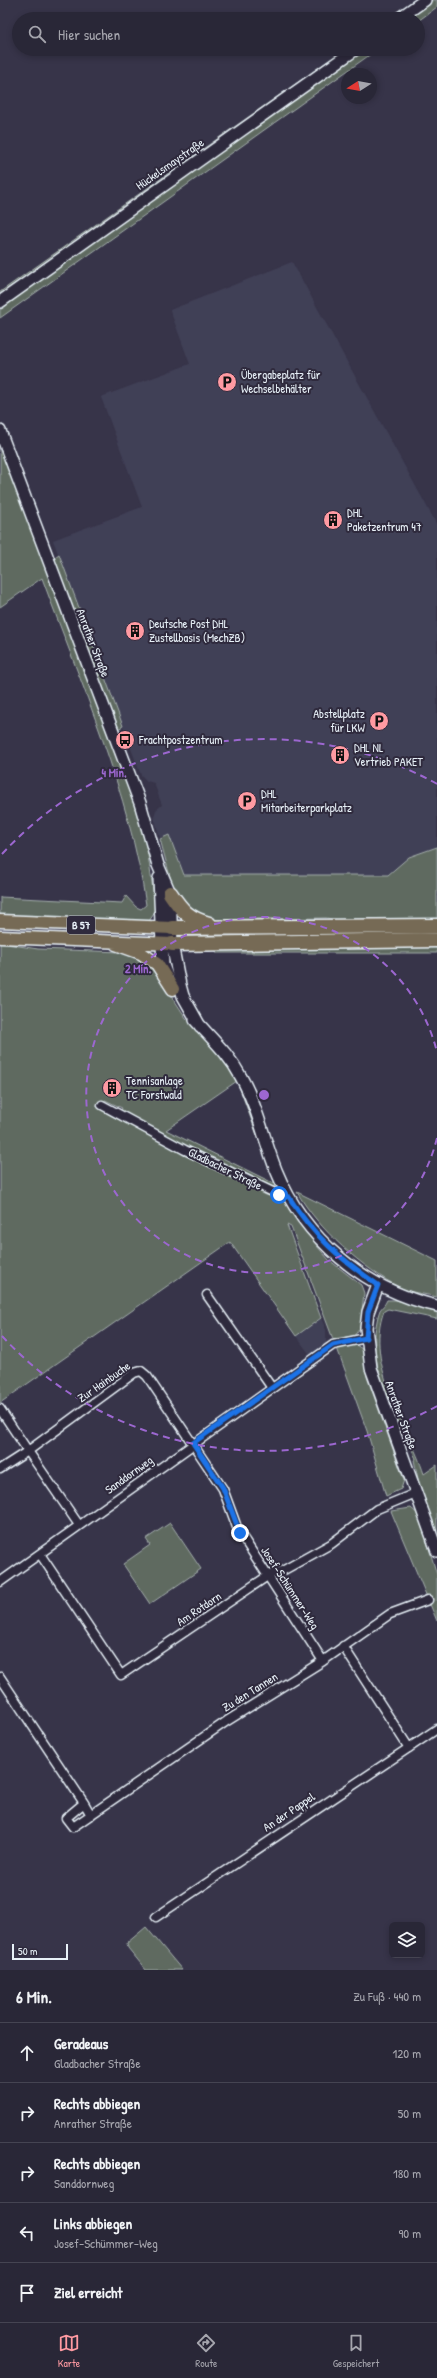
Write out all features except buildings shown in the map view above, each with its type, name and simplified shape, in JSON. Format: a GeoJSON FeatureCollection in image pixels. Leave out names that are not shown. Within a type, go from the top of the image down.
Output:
{"type":"FeatureCollection","features":[{"type":"Feature","properties":{"kind":"highway"},"geometry":{"type":"LineString","coordinates":[[170,893],[182,911],[191,917],[221,928]]}},
{"type":"Feature","properties":{"kind":"highway"},"geometry":{"type":"LineString","coordinates":[[167,928],[437,926]]}},
{"type":"Feature","properties":{"kind":"highway"},"geometry":{"type":"LineString","coordinates":[[167,943],[437,940]]}},
{"type":"Feature","properties":{"kind":"main road"},"geometry":{"type":"LineString","coordinates":[[408,12],[425,0]]}},
{"type":"Feature","properties":{"kind":"main road","name":"Hückelsmaystraße"},"geometry":{"type":"LineString","coordinates":[[0,302],[346,56]]}},
{"type":"Feature","properties":{"kind":"main road","name":"Anrather Straße"},"geometry":{"type":"LineString","coordinates":[[0,431],[137,795],[158,865],[170,893],[167,943],[163,965],[173,990],[185,1009],[230,1058],[242,1078],[276,1171],[289,1197]]}},
{"type":"Feature","properties":{"kind":"main road","name":"Anrather Straße"},"geometry":{"type":"LineString","coordinates":[[158,865],[167,928]]}},
{"type":"Feature","properties":{"kind":"main road","name":"B 57"},"geometry":{"type":"LineString","coordinates":[[0,921],[167,928]]}},
{"type":"Feature","properties":{"kind":"main road","name":"B 57"},"geometry":{"type":"LineString","coordinates":[[0,937],[167,943]]}},
{"type":"Feature","properties":{"kind":"main road"},"geometry":{"type":"LineString","coordinates":[[109,941],[141,953],[157,964],[173,990]]}},
{"type":"Feature","properties":{"kind":"main road","name":"Anrather Straße"},"geometry":{"type":"LineString","coordinates":[[167,943],[183,996],[200,1026]]}},
{"type":"Feature","properties":{"kind":"main road"},"geometry":{"type":"LineString","coordinates":[[289,1197],[322,1242],[350,1266],[378,1285],[407,1297],[437,1306]]}},
{"type":"Feature","properties":{"kind":"main road","name":"Anrather Straße"},"geometry":{"type":"LineString","coordinates":[[378,1285],[368,1312],[366,1338],[367,1353],[376,1385],[437,1551]]}},
{"type":"Feature","properties":{"kind":"street","name":"Gladbacher Straße"},"geometry":{"type":"LineString","coordinates":[[102,1105],[185,1150],[279,1195],[289,1197]]}},
{"type":"Feature","properties":{"kind":"street"},"geometry":{"type":"LineString","coordinates":[[207,1295],[272,1388]]}},
{"type":"Feature","properties":{"kind":"street","name":"Sanddornweg"},"geometry":{"type":"LineString","coordinates":[[0,1582],[193,1443],[338,1342],[366,1338]]}},
{"type":"Feature","properties":{"kind":"street","name":"Zur Hainbuche"},"geometry":{"type":"LineString","coordinates":[[0,1469],[28,1451],[134,1374],[141,1371],[193,1443]]}},
{"type":"Feature","properties":{"kind":"street"},"geometry":{"type":"LineString","coordinates":[[0,1409],[79,1525]]}},
{"type":"Feature","properties":{"kind":"street","name":"Josef-Schümmer-Weg"},"geometry":{"type":"LineString","coordinates":[[193,1443],[223,1488],[238,1530],[269,1575],[323,1660]]}},
{"type":"Feature","properties":{"kind":"street","name":"Am Rotdorn"},"geometry":{"type":"LineString","coordinates":[[40,1554],[121,1674],[269,1575],[284,1570],[331,1544],[377,1509],[416,1493]]}},
{"type":"Feature","properties":{"kind":"street","name":"Zu den Tannen"},"geometry":{"type":"LineString","coordinates":[[84,1803],[66,1818],[73,1828],[91,1814],[227,1721],[323,1660],[390,1614],[428,1600]]}},
{"type":"Feature","properties":{"kind":"street"},"geometry":{"type":"LineString","coordinates":[[342,1646],[409,1748]]}},
{"type":"Feature","properties":{"kind":"street"},"geometry":{"type":"LineString","coordinates":[[0,1676],[91,1814]]}},
{"type":"Feature","properties":{"kind":"street","name":"An der Pappel"},"geometry":{"type":"LineString","coordinates":[[156,1917],[437,1729]]}},
{"type":"Feature","properties":{"kind":"shaded area"},"geometry":{"type":"Polygon","coordinates":[[[431,0],[437,0],[437,7],[425,16],[425,12],[415,12],[431,0]]]}},
{"type":"Feature","properties":{"kind":"shaded area"},"geometry":{"type":"Polygon","coordinates":[[[335,56],[341,56],[0,296],[0,292],[335,56]]]}},
{"type":"Feature","properties":{"kind":"shaded area"},"geometry":{"type":"Polygon","coordinates":[[[352,56],[368,56],[351,68],[341,68],[341,75],[0,318],[0,310],[79,250],[352,56]]]}},
{"type":"Feature","properties":{"kind":"shaded area","name":"DHL Paketzentrum 47"},"geometry":{"type":"Polygon","coordinates":[[[292,262],[437,525],[437,847],[409,857],[388,875],[184,875],[169,835],[160,838],[154,817],[156,810],[162,805],[154,783],[147,781],[141,775],[53,540],[142,507],[101,397],[190,364],[170,310],[292,262]]]}},
{"type":"Feature","properties":{"kind":"shaded area"},"geometry":{"type":"Polygon","coordinates":[[[0,441],[125,775],[146,841],[156,911],[149,921],[0,917],[0,897],[122,903],[126,896],[136,907],[141,909],[146,905],[139,863],[103,740],[42,578],[0,607],[0,441]]]}},
{"type":"Feature","properties":{"kind":"shaded area"},"geometry":{"type":"Polygon","coordinates":[[[59,554],[123,726],[118,729],[52,559],[59,554]]]}},
{"type":"Feature","properties":{"kind":"shaded area"},"geometry":{"type":"Polygon","coordinates":[[[169,835],[184,875],[388,875],[409,857],[437,847],[437,921],[346,921],[326,918],[211,920],[191,915],[173,888],[160,839],[169,835]]]}},
{"type":"Feature","properties":{"kind":"shaded area"},"geometry":{"type":"Polygon","coordinates":[[[0,943],[38,949],[121,952],[149,961],[186,1018],[209,1039],[239,1080],[278,1185],[272,1188],[242,1171],[234,1170],[120,1112],[122,1108],[105,1100],[102,1106],[106,1113],[266,1195],[287,1200],[317,1246],[329,1260],[361,1285],[364,1293],[360,1328],[354,1336],[333,1339],[291,1227],[287,1225],[321,1318],[296,1336],[230,1242],[0,1403],[0,943]],[[237,1081],[166,1130],[275,1184],[237,1081]]]}},
{"type":"Feature","properties":{"kind":"shaded area"},"geometry":{"type":"Polygon","coordinates":[[[437,943],[437,953],[216,953],[216,948],[437,943]]]}},
{"type":"Feature","properties":{"kind":"shaded area"},"geometry":{"type":"Polygon","coordinates":[[[297,1192],[437,1261],[437,1297],[405,1290],[386,1280],[357,1259],[329,1234],[306,1206],[297,1192]]]}},
{"type":"Feature","properties":{"kind":"shaded area"},"geometry":{"type":"Polygon","coordinates":[[[387,1300],[396,1300],[437,1311],[437,1319],[388,1309],[384,1311],[379,1331],[380,1352],[390,1394],[424,1474],[437,1465],[437,1534],[419,1483],[414,1460],[416,1459],[405,1433],[402,1433],[396,1422],[381,1381],[375,1352],[375,1338],[378,1316],[387,1300]]]}},
{"type":"Feature","properties":{"kind":"shaded area"},"geometry":{"type":"Polygon","coordinates":[[[321,1318],[326,1330],[326,1344],[311,1356],[296,1336],[321,1318]]]}},
{"type":"Feature","properties":{"kind":"shaded area"},"geometry":{"type":"Polygon","coordinates":[[[347,1345],[356,1345],[362,1349],[367,1377],[404,1480],[401,1489],[386,1496],[367,1431],[337,1348],[347,1345]]]}},
{"type":"Feature","properties":{"kind":"shaded area"},"geometry":{"type":"Polygon","coordinates":[[[411,1508],[419,1515],[437,1575],[437,1621],[391,1511],[411,1508]]]}},
{"type":"Feature","properties":{"kind":"shaded area"},"geometry":{"type":"Polygon","coordinates":[[[170,1523],[201,1569],[150,1604],[123,1564],[150,1545],[146,1539],[170,1523]]]}},
{"type":"Feature","properties":{"kind":"shaded area"},"geometry":{"type":"Polygon","coordinates":[[[146,1927],[182,1970],[146,1970],[128,1948],[127,1943],[146,1927]]]}},
{"type":"Feature","properties":{"kind":"place","name":"Übergabeplatz für Wechselbehälter"},"geometry":{"type":"Point","coordinates":[227,382]}},
{"type":"Feature","properties":{"kind":"place","name":"DHL Paketzentrum 47"},"geometry":{"type":"Point","coordinates":[333,520]}},
{"type":"Feature","properties":{"kind":"place","name":"Deutsche Post DHL Zustellbasis (MechZB)"},"geometry":{"type":"Point","coordinates":[135,631]}},
{"type":"Feature","properties":{"kind":"place","name":"Abstellplatz für LKW"},"geometry":{"type":"Point","coordinates":[379,721]}},
{"type":"Feature","properties":{"kind":"place","name":"Frachtpostzentrum"},"geometry":{"type":"Point","coordinates":[125,740]}},
{"type":"Feature","properties":{"kind":"place","name":"DHL NL Vertrieb PAKET"},"geometry":{"type":"Point","coordinates":[340,755]}},
{"type":"Feature","properties":{"kind":"place","name":"DHL Mitarbeiterparkplatz"},"geometry":{"type":"Point","coordinates":[247,801]}},
{"type":"Feature","properties":{"kind":"place","name":"Tennisanlage TC Forstwald"},"geometry":{"type":"Point","coordinates":[112,1088]}},
{"type":"Feature","properties":{"kind":"route"},"geometry":{"type":"LineString","coordinates":[[240,1533],[223,1488],[193,1443],[333,1345],[338,1342],[366,1338],[368,1312],[378,1285],[350,1266],[329,1249],[315,1234],[289,1197],[279,1195]]}}]}
